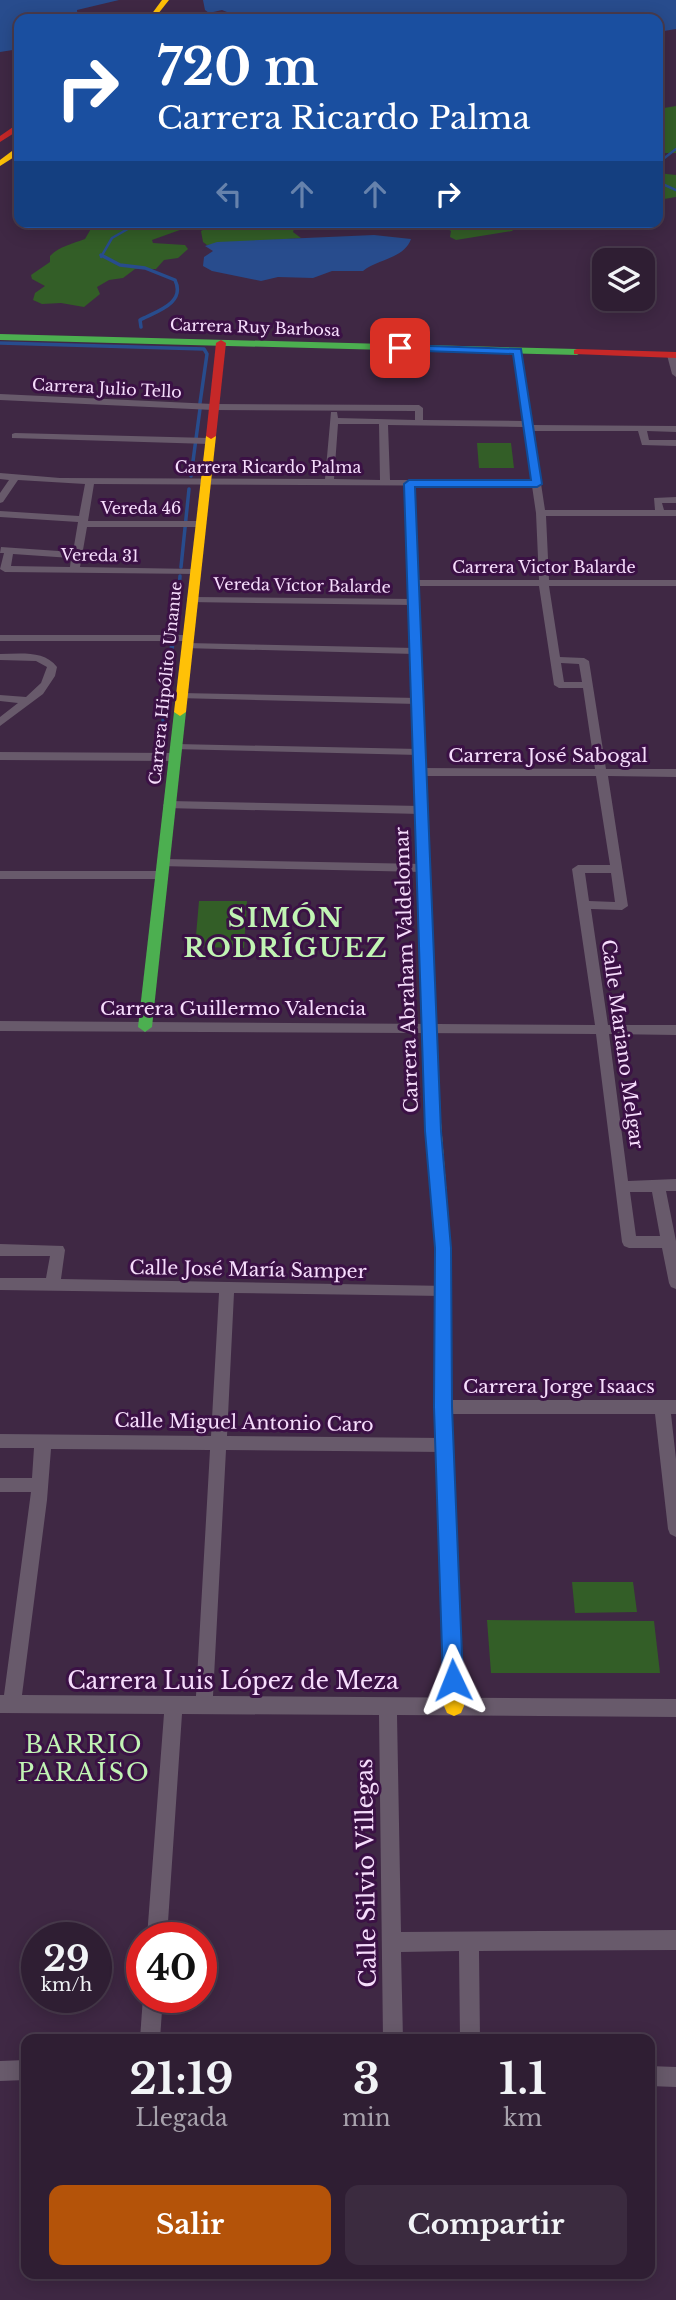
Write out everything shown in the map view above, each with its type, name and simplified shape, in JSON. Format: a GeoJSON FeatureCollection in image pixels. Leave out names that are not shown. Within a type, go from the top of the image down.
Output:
{"type":"FeatureCollection","features":[{"type":"Feature","properties":{"kind":"street","name":"Carrera Ruy Barbosa"},"geometry":{"type":"LineString","coordinates":[[0,337],[674,355]]}},
{"type":"Feature","properties":{"kind":"street","name":"Carrera Hipólito Unanue"},"geometry":{"type":"LineString","coordinates":[[145,1027],[194,572],[190,524],[204,482],[200,441],[213,407],[221,343]]}},
{"type":"Feature","properties":{"kind":"street"},"geometry":{"type":"LineString","coordinates":[[517,351],[541,513],[544,583],[559,685],[589,685]]}},
{"type":"Feature","properties":{"kind":"street"},"geometry":{"type":"LineString","coordinates":[[674,355],[676,374]]}},
{"type":"Feature","properties":{"kind":"street","name":"Carrera Julio Tello"},"geometry":{"type":"LineString","coordinates":[[0,397],[213,407],[419,408],[419,423]]}},
{"type":"Feature","properties":{"kind":"street"},"geometry":{"type":"LineString","coordinates":[[329,483],[335,409]]}},
{"type":"Feature","properties":{"kind":"street"},"geometry":{"type":"LineString","coordinates":[[334,421],[676,429]]}},
{"type":"Feature","properties":{"kind":"street"},"geometry":{"type":"LineString","coordinates":[[383,422],[385,483]]}},
{"type":"Feature","properties":{"kind":"street"},"geometry":{"type":"LineString","coordinates":[[642,429],[645,443],[676,443]]}},
{"type":"Feature","properties":{"kind":"street"},"geometry":{"type":"LineString","coordinates":[[15,436],[200,441]]}},
{"type":"Feature","properties":{"kind":"street","name":"Carrera Ricardo Palma"},"geometry":{"type":"LineString","coordinates":[[0,476],[90,481],[537,484]]}},
{"type":"Feature","properties":{"kind":"street"},"geometry":{"type":"LineString","coordinates":[[0,500],[15,478]]}},
{"type":"Feature","properties":{"kind":"street"},"geometry":{"type":"LineString","coordinates":[[74,571],[90,481]]}},
{"type":"Feature","properties":{"kind":"street","name":"Carrera Abraham Valdelomar"},"geometry":{"type":"LineString","coordinates":[[409,484],[429,1028],[443,1290],[444,1445],[454,1706]]}},
{"type":"Feature","properties":{"kind":"street"},"geometry":{"type":"LineString","coordinates":[[660,513],[657,500],[676,500]]}},
{"type":"Feature","properties":{"kind":"street"},"geometry":{"type":"LineString","coordinates":[[541,513],[676,513]]}},
{"type":"Feature","properties":{"kind":"street","name":"Vereda 46"},"geometry":{"type":"LineString","coordinates":[[0,514],[82,521],[190,524]]}},
{"type":"Feature","properties":{"kind":"street","name":"Vereda 31"},"geometry":{"type":"LineString","coordinates":[[77,555],[4,551],[5,569],[194,572]]}},
{"type":"Feature","properties":{"kind":"street","name":"Carrera Victor Balarde"},"geometry":{"type":"LineString","coordinates":[[412,583],[676,583]]}},
{"type":"Feature","properties":{"kind":"street","name":"Vereda Víctor Balarde"},"geometry":{"type":"LineString","coordinates":[[191,600],[413,602]]}},
{"type":"Feature","properties":{"kind":"street"},"geometry":{"type":"LineString","coordinates":[[0,638],[415,651]]}},
{"type":"Feature","properties":{"kind":"street"},"geometry":{"type":"LineString","coordinates":[[38,659],[44,639]]}},
{"type":"Feature","properties":{"kind":"street"},"geometry":{"type":"LineString","coordinates":[[0,657],[38,659],[51,663],[52,676],[28,701],[0,723]]}},
{"type":"Feature","properties":{"kind":"street"},"geometry":{"type":"LineString","coordinates":[[555,660],[584,661],[622,906],[584,905]]}},
{"type":"Feature","properties":{"kind":"street"},"geometry":{"type":"LineString","coordinates":[[181,696],[417,701]]}},
{"type":"Feature","properties":{"kind":"street"},"geometry":{"type":"LineString","coordinates":[[0,698],[28,701]]}},
{"type":"Feature","properties":{"kind":"street"},"geometry":{"type":"LineString","coordinates":[[0,756],[175,752],[419,752]]}},
{"type":"Feature","properties":{"kind":"street","name":"Carrera José Sabogal"},"geometry":{"type":"LineString","coordinates":[[420,772],[676,773]]}},
{"type":"Feature","properties":{"kind":"street"},"geometry":{"type":"LineString","coordinates":[[169,805],[421,810]]}},
{"type":"Feature","properties":{"kind":"street"},"geometry":{"type":"LineString","coordinates":[[0,874],[162,869],[423,867]]}},
{"type":"Feature","properties":{"kind":"street","name":"Calle Mariano Melgar"},"geometry":{"type":"LineString","coordinates":[[616,869],[578,869],[629,1242],[669,1242]]}},
{"type":"Feature","properties":{"kind":"street","name":"Carrera Guillermo Valencia"},"geometry":{"type":"LineString","coordinates":[[0,1026],[676,1030]]}},
{"type":"Feature","properties":{"kind":"street"},"geometry":{"type":"LineString","coordinates":[[623,1187],[676,1185]]}},
{"type":"Feature","properties":{"kind":"street"},"geometry":{"type":"LineString","coordinates":[[658,1187],[676,1283]]}},
{"type":"Feature","properties":{"kind":"street"},"geometry":{"type":"LineString","coordinates":[[0,1250],[58,1250],[53,1284]]}},
{"type":"Feature","properties":{"kind":"street","name":"Calle José María Samper"},"geometry":{"type":"LineString","coordinates":[[0,1284],[443,1290]]}},
{"type":"Feature","properties":{"kind":"street"},"geometry":{"type":"LineString","coordinates":[[204,1705],[227,1288]]}},
{"type":"Feature","properties":{"kind":"street","name":"Carrera Jorge Isaacs"},"geometry":{"type":"LineString","coordinates":[[443,1407],[669,1407]]}},
{"type":"Feature","properties":{"kind":"street"},"geometry":{"type":"LineString","coordinates":[[669,1407],[676,1529]]}},
{"type":"Feature","properties":{"kind":"street","name":"Calle Miguel Antonio Caro"},"geometry":{"type":"LineString","coordinates":[[0,1441],[444,1445]]}},
{"type":"Feature","properties":{"kind":"street"},"geometry":{"type":"LineString","coordinates":[[6,1704],[40,1485],[43,1441]]}},
{"type":"Feature","properties":{"kind":"street"},"geometry":{"type":"LineString","coordinates":[[0,1485],[40,1485]]}},
{"type":"Feature","properties":{"kind":"street","name":"Carrera Luis López de Meza"},"geometry":{"type":"LineString","coordinates":[[6,1704],[676,1708]]}},
{"type":"Feature","properties":{"kind":"street"},"geometry":{"type":"LineString","coordinates":[[158,1922],[174,1704]]}},
{"type":"Feature","properties":{"kind":"street","name":"Calle Silvio Villegas"},"geometry":{"type":"LineString","coordinates":[[388,1706],[393,2034]]}},
{"type":"Feature","properties":{"kind":"street"},"geometry":{"type":"LineString","coordinates":[[391,1942],[676,1940]]}},
{"type":"Feature","properties":{"kind":"street"},"geometry":{"type":"LineString","coordinates":[[469,1942],[470,2034]]}},
{"type":"Feature","properties":{"kind":"street"},"geometry":{"type":"LineString","coordinates":[[150,2034],[152,2013]]}},
{"type":"Feature","properties":{"kind":"street"},"geometry":{"type":"LineString","coordinates":[[0,2071],[21,2070]]}},
{"type":"Feature","properties":{"kind":"street"},"geometry":{"type":"LineString","coordinates":[[655,2076],[676,2077]]}},
{"type":"Feature","properties":{"kind":"green space"},"geometry":{"type":"Polygon","coordinates":[[[676,106],[676,153],[663,153],[663,108],[676,106]]]}},
{"type":"Feature","properties":{"kind":"green space"},"geometry":{"type":"Polygon","coordinates":[[[663,174],[676,175],[676,197],[663,199],[663,174]]]}},
{"type":"Feature","properties":{"kind":"green space"},"geometry":{"type":"Polygon","coordinates":[[[91,228],[185,228],[152,240],[153,243],[185,245],[188,249],[178,258],[164,260],[156,269],[135,269],[123,278],[109,280],[97,287],[100,294],[84,307],[61,303],[42,304],[33,300],[35,293],[45,286],[32,279],[31,275],[50,262],[50,256],[58,250],[85,239],[91,228]]]}},
{"type":"Feature","properties":{"kind":"green space"},"geometry":{"type":"Polygon","coordinates":[[[207,228],[302,228],[294,229],[293,232],[301,238],[207,245],[203,242],[201,231],[207,228]]]}},
{"type":"Feature","properties":{"kind":"green space"},"geometry":{"type":"Polygon","coordinates":[[[446,228],[515,228],[512,231],[456,240],[450,237],[451,231],[446,228]]]}},
{"type":"Feature","properties":{"kind":"green space"},"geometry":{"type":"Polygon","coordinates":[[[477,443],[511,443],[514,468],[479,468],[477,443]]]}},
{"type":"Feature","properties":{"kind":"green space"},"geometry":{"type":"Polygon","coordinates":[[[199,901],[247,901],[244,948],[195,947],[199,901]]]}},
{"type":"Feature","properties":{"kind":"green space"},"geometry":{"type":"Polygon","coordinates":[[[572,1582],[633,1582],[637,1612],[575,1613],[572,1582]]]}},
{"type":"Feature","properties":{"kind":"green space"},"geometry":{"type":"Polygon","coordinates":[[[487,1620],[654,1621],[660,1673],[491,1673],[487,1620]]]}},
{"type":"Feature","properties":{"kind":"water"},"geometry":{"type":"Polygon","coordinates":[[[0,0],[119,0],[77,10],[77,14],[14,14],[14,50],[0,52],[0,0]]]}},
{"type":"Feature","properties":{"kind":"water"},"geometry":{"type":"Polygon","coordinates":[[[203,0],[676,0],[676,29],[663,31],[663,14],[232,14],[222,10],[209,13],[205,10],[203,0]]]}},
{"type":"Feature","properties":{"kind":"water"},"geometry":{"type":"Polygon","coordinates":[[[374,235],[411,239],[403,251],[363,271],[332,271],[313,278],[278,277],[261,281],[212,271],[203,266],[204,257],[213,251],[205,246],[217,242],[374,235]]]}},
{"type":"Feature","properties":{"kind":"waterway"},"geometry":{"type":"LineString","coordinates":[[663,159],[676,149]]}},
{"type":"Feature","properties":{"kind":"waterway"},"geometry":{"type":"LineString","coordinates":[[663,184],[676,190]]}},
{"type":"Feature","properties":{"kind":"waterway"},"geometry":{"type":"LineString","coordinates":[[102,255],[112,238],[130,228]]}},
{"type":"Feature","properties":{"kind":"waterway"},"geometry":{"type":"LineString","coordinates":[[102,255],[120,265],[145,268],[175,280],[177,295],[168,305],[140,320],[141,327]]}},
{"type":"Feature","properties":{"kind":"waterway"},"geometry":{"type":"LineString","coordinates":[[0,343],[204,349],[207,354],[200,403]]}},
{"type":"Feature","properties":{"kind":"waterway"},"geometry":{"type":"LineString","coordinates":[[191,476],[200,409]]}},
{"type":"Feature","properties":{"kind":"waterway"},"geometry":{"type":"LineString","coordinates":[[181,567],[189,489]]}},
{"type":"Feature","properties":{"kind":"waterway"},"geometry":{"type":"LineString","coordinates":[[179,588],[180,576]]}},
{"type":"Feature","properties":{"kind":"waterway"},"geometry":{"type":"LineString","coordinates":[[174,633],[179,587]]}},
{"type":"Feature","properties":{"kind":"waterway"},"geometry":{"type":"LineString","coordinates":[[160,752],[172,646]]}},
{"type":"Feature","properties":{"kind":"traffic: fast"},"geometry":{"type":"LineString","coordinates":[[0,337],[577,352]]}},
{"type":"Feature","properties":{"kind":"traffic: fast"},"geometry":{"type":"LineString","coordinates":[[409,484],[433,1123]]}},
{"type":"Feature","properties":{"kind":"traffic: fast"},"geometry":{"type":"LineString","coordinates":[[145,1027],[180,712]]}},
{"type":"Feature","properties":{"kind":"traffic: slow"},"geometry":{"type":"LineString","coordinates":[[155,14],[166,0]]}},
{"type":"Feature","properties":{"kind":"traffic: slow"},"geometry":{"type":"LineString","coordinates":[[0,164],[14,154]]}},
{"type":"Feature","properties":{"kind":"traffic: slow"},"geometry":{"type":"LineString","coordinates":[[180,712],[211,436]]}},
{"type":"Feature","properties":{"kind":"traffic: slow"},"geometry":{"type":"LineString","coordinates":[[433,1123],[443,1248],[443,1407],[454,1706]]}},
{"type":"Feature","properties":{"kind":"traffic: jam"},"geometry":{"type":"LineString","coordinates":[[0,140],[14,130]]}},
{"type":"Feature","properties":{"kind":"traffic: jam"},"geometry":{"type":"LineString","coordinates":[[211,436],[221,343]]}},
{"type":"Feature","properties":{"kind":"traffic: jam"},"geometry":{"type":"LineString","coordinates":[[577,352],[676,355]]}},
{"type":"Feature","properties":{"kind":"district","name":"SIMÓN RODRÍGUEZ"},"geometry":{"type":"Point","coordinates":[286,933]}},
{"type":"Feature","properties":{"kind":"district","name":"BARRIO PARAÍSO"},"geometry":{"type":"Point","coordinates":[84,1759]}},
{"type":"Feature","properties":{"kind":"route"},"geometry":{"type":"LineString","coordinates":[[400,348],[517,351],[537,484],[409,484],[433,1131],[443,1248],[443,1407],[453,1680]]}}]}
